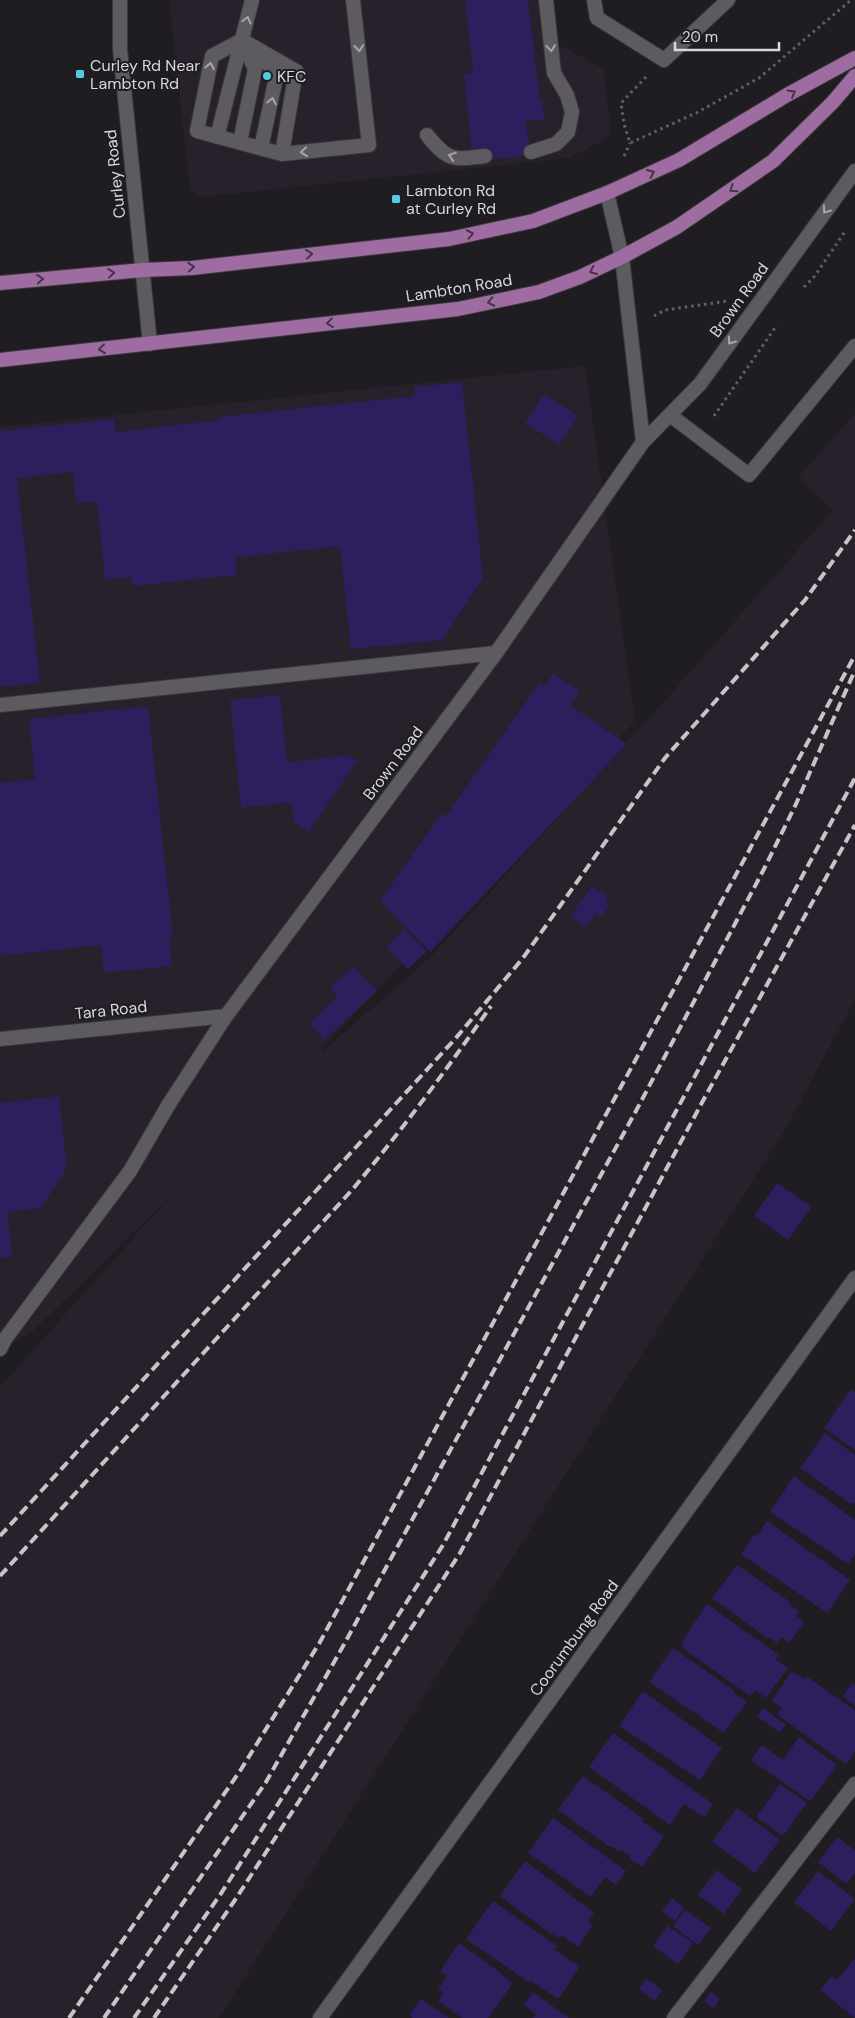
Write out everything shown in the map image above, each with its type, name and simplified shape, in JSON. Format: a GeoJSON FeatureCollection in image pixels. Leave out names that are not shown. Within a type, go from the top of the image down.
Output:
{"type":"FeatureCollection","features":[{"type":"Feature","properties":{"kind":"main road"},"geometry":{"type":"LineString","coordinates":[[0,283],[142,270],[192,268],[449,239],[533,220],[607,193],[680,160],[787,95],[855,58]]}},
{"type":"Feature","properties":{"kind":"main road","name":"Lambton Road"},"geometry":{"type":"LineString","coordinates":[[0,360],[458,309],[539,292],[580,277],[677,227],[773,161],[833,102],[855,76]]}},
{"type":"Feature","properties":{"kind":"street","name":"Curley Road"},"geometry":{"type":"LineString","coordinates":[[120,0],[120,49],[150,344]]}},
{"type":"Feature","properties":{"kind":"street"},"geometry":{"type":"LineString","coordinates":[[217,137],[252,0]]}},
{"type":"Feature","properties":{"kind":"street"},"geometry":{"type":"LineString","coordinates":[[242,40],[212,56],[197,131],[282,154],[369,145],[354,0]]}},
{"type":"Feature","properties":{"kind":"street"},"geometry":{"type":"LineString","coordinates":[[531,152],[556,144],[568,132],[572,112],[567,94],[554,73],[546,0]]}},
{"type":"Feature","properties":{"kind":"street"},"geometry":{"type":"LineString","coordinates":[[594,0],[597,18],[664,60],[728,0]]}},
{"type":"Feature","properties":{"kind":"street"},"geometry":{"type":"LineString","coordinates":[[240,142],[256,69],[242,40]]}},
{"type":"Feature","properties":{"kind":"street"},"geometry":{"type":"LineString","coordinates":[[242,40],[278,73],[261,148]]}},
{"type":"Feature","properties":{"kind":"street"},"geometry":{"type":"LineString","coordinates":[[242,40],[296,71],[282,154]]}},
{"type":"Feature","properties":{"kind":"street"},"geometry":{"type":"LineString","coordinates":[[427,135],[441,153],[459,159],[485,156]]}},
{"type":"Feature","properties":{"kind":"street","name":"Brown Road"},"geometry":{"type":"LineString","coordinates":[[0,1349],[5,1339],[130,1171],[168,1104],[226,1016],[496,653],[643,442],[700,384],[855,171]]}},
{"type":"Feature","properties":{"kind":"street"},"geometry":{"type":"LineString","coordinates":[[607,193],[622,257],[643,442]]}},
{"type":"Feature","properties":{"kind":"street"},"geometry":{"type":"LineString","coordinates":[[670,415],[748,475],[855,346]]}},
{"type":"Feature","properties":{"kind":"street"},"geometry":{"type":"LineString","coordinates":[[0,705],[496,653]]}},
{"type":"Feature","properties":{"kind":"street","name":"Tara Road"},"geometry":{"type":"LineString","coordinates":[[0,1039],[226,1016]]}},
{"type":"Feature","properties":{"kind":"street","name":"Coorumbung Road"},"geometry":{"type":"LineString","coordinates":[[320,2018],[855,1278]]}},
{"type":"Feature","properties":{"kind":"street"},"geometry":{"type":"LineString","coordinates":[[674,2018],[855,1784]]}},
{"type":"Feature","properties":{"kind":"path"},"geometry":{"type":"LineString","coordinates":[[664,60],[621,103],[624,124],[630,143],[698,112],[759,78],[851,0]]}},
{"type":"Feature","properties":{"kind":"path"},"geometry":{"type":"LineString","coordinates":[[712,420],[778,323]]}},
{"type":"Feature","properties":{"kind":"shaded area"},"geometry":{"type":"Polygon","coordinates":[[[169,0],[554,0],[559,45],[604,69],[611,136],[569,158],[201,197],[190,189],[169,0]]]}},
{"type":"Feature","properties":{"kind":"shaded area"},"geometry":{"type":"Polygon","coordinates":[[[585,366],[635,721],[321,1049],[323,1051],[432,956],[667,698],[833,510],[798,478],[855,413],[855,999],[785,1130],[219,2018],[0,2018],[0,1387],[173,1194],[31,1333],[0,1350],[0,427],[585,366]]]}},
{"type":"Feature","properties":{"kind":"building"},"geometry":{"type":"Polygon","coordinates":[[[465,0],[528,0],[540,100],[542,100],[545,120],[525,121],[532,155],[484,160],[472,153],[464,74],[473,72],[465,0]]]}},
{"type":"Feature","properties":{"kind":"building"},"geometry":{"type":"Polygon","coordinates":[[[462,382],[483,578],[442,640],[351,649],[340,546],[235,558],[237,575],[133,586],[131,577],[105,580],[97,501],[76,503],[73,472],[17,478],[40,683],[0,687],[0,431],[114,419],[116,432],[221,420],[220,417],[415,396],[414,387],[462,382]]]}},
{"type":"Feature","properties":{"kind":"building"},"geometry":{"type":"Polygon","coordinates":[[[544,394],[578,416],[559,445],[525,423],[544,394]]]}},
{"type":"Feature","properties":{"kind":"building"},"geometry":{"type":"Polygon","coordinates":[[[553,673],[580,692],[570,705],[627,744],[430,952],[380,901],[441,814],[446,816],[539,683],[544,687],[553,673]]]}},
{"type":"Feature","properties":{"kind":"building"},"geometry":{"type":"Polygon","coordinates":[[[280,695],[287,762],[349,755],[357,761],[309,832],[294,822],[291,802],[241,808],[230,700],[280,695]]]}},
{"type":"Feature","properties":{"kind":"building"},"geometry":{"type":"Polygon","coordinates":[[[148,706],[173,937],[169,938],[172,966],[104,973],[101,945],[0,956],[0,783],[35,779],[29,719],[148,706]]]}},
{"type":"Feature","properties":{"kind":"building"},"geometry":{"type":"Polygon","coordinates":[[[592,886],[608,896],[605,900],[611,904],[602,916],[596,913],[586,927],[570,916],[592,886]]]}},
{"type":"Feature","properties":{"kind":"building"},"geometry":{"type":"Polygon","coordinates":[[[404,929],[427,951],[408,969],[386,947],[404,929]]]}},
{"type":"Feature","properties":{"kind":"building"},"geometry":{"type":"Polygon","coordinates":[[[353,967],[377,991],[324,1040],[309,1024],[338,996],[330,988],[353,967]]]}},
{"type":"Feature","properties":{"kind":"building"},"geometry":{"type":"Polygon","coordinates":[[[59,1096],[67,1168],[41,1208],[7,1212],[13,1256],[0,1258],[0,1103],[59,1096]]]}},
{"type":"Feature","properties":{"kind":"building"},"geometry":{"type":"Polygon","coordinates":[[[777,1183],[812,1207],[788,1240],[754,1216],[777,1183]]]}},
{"type":"Feature","properties":{"kind":"building"},"geometry":{"type":"Polygon","coordinates":[[[851,1389],[855,1392],[855,1450],[824,1428],[851,1389]]]}},
{"type":"Feature","properties":{"kind":"building"},"geometry":{"type":"Polygon","coordinates":[[[825,1433],[855,1455],[855,1504],[852,1502],[851,1504],[800,1468],[825,1433]]]}},
{"type":"Feature","properties":{"kind":"building"},"geometry":{"type":"Polygon","coordinates":[[[794,1476],[855,1520],[855,1554],[848,1564],[770,1512],[794,1476]]]}},
{"type":"Feature","properties":{"kind":"building"},"geometry":{"type":"Polygon","coordinates":[[[767,1521],[850,1580],[827,1613],[741,1554],[767,1521]]]}},
{"type":"Feature","properties":{"kind":"building"},"geometry":{"type":"Polygon","coordinates":[[[737,1565],[790,1602],[789,1604],[799,1611],[796,1616],[804,1622],[789,1643],[781,1637],[777,1643],[767,1638],[712,1598],[737,1565]]]}},
{"type":"Feature","properties":{"kind":"building"},"geometry":{"type":"Polygon","coordinates":[[[707,1604],[779,1655],[775,1659],[788,1668],[766,1698],[755,1690],[750,1696],[681,1647],[684,1643],[682,1641],[707,1604]]]}},
{"type":"Feature","properties":{"kind":"building"},"geometry":{"type":"Polygon","coordinates":[[[673,1648],[735,1691],[734,1693],[747,1702],[724,1733],[649,1682],[673,1648]]]}},
{"type":"Feature","properties":{"kind":"building"},"geometry":{"type":"Polygon","coordinates":[[[792,1671],[804,1679],[806,1676],[855,1710],[855,1751],[846,1764],[777,1715],[782,1708],[771,1701],[792,1671]]]}},
{"type":"Feature","properties":{"kind":"building"},"geometry":{"type":"Polygon","coordinates":[[[852,1683],[855,1685],[855,1706],[843,1696],[852,1683]]]}},
{"type":"Feature","properties":{"kind":"building"},"geometry":{"type":"Polygon","coordinates":[[[643,1691],[722,1748],[700,1780],[619,1726],[643,1691]]]}},
{"type":"Feature","properties":{"kind":"building"},"geometry":{"type":"Polygon","coordinates":[[[763,1708],[786,1725],[780,1733],[757,1716],[763,1708]]]}},
{"type":"Feature","properties":{"kind":"building"},"geometry":{"type":"Polygon","coordinates":[[[613,1733],[713,1804],[704,1817],[684,1804],[670,1825],[589,1767],[613,1733]]]}},
{"type":"Feature","properties":{"kind":"building"},"geometry":{"type":"Polygon","coordinates":[[[799,1737],[837,1765],[810,1801],[751,1760],[762,1745],[783,1760],[799,1737]]]}},
{"type":"Feature","properties":{"kind":"building"},"geometry":{"type":"Polygon","coordinates":[[[583,1776],[644,1819],[642,1821],[664,1837],[642,1867],[629,1858],[630,1856],[621,1850],[620,1852],[610,1847],[558,1810],[583,1776]]]}},
{"type":"Feature","properties":{"kind":"building"},"geometry":{"type":"Polygon","coordinates":[[[780,1784],[807,1803],[783,1836],[756,1817],[780,1784]]]}},
{"type":"Feature","properties":{"kind":"building"},"geometry":{"type":"Polygon","coordinates":[[[737,1808],[780,1840],[755,1873],[712,1842],[737,1808]]]}},
{"type":"Feature","properties":{"kind":"building"},"geometry":{"type":"Polygon","coordinates":[[[553,1818],[626,1871],[616,1885],[605,1877],[591,1897],[528,1853],[553,1818]]]}},
{"type":"Feature","properties":{"kind":"building"},"geometry":{"type":"Polygon","coordinates":[[[837,1837],[855,1850],[855,1873],[847,1884],[818,1862],[837,1837]]]}},
{"type":"Feature","properties":{"kind":"building"},"geometry":{"type":"Polygon","coordinates":[[[525,1861],[594,1913],[588,1921],[593,1925],[578,1947],[562,1935],[559,1938],[550,1933],[500,1896],[525,1861]]]}},
{"type":"Feature","properties":{"kind":"building"},"geometry":{"type":"Polygon","coordinates":[[[717,1870],[742,1889],[724,1914],[698,1895],[717,1870]]]}},
{"type":"Feature","properties":{"kind":"building"},"geometry":{"type":"Polygon","coordinates":[[[818,1871],[855,1899],[831,1931],[794,1902],[818,1871]]]}},
{"type":"Feature","properties":{"kind":"building"},"geometry":{"type":"Polygon","coordinates":[[[672,1898],[684,1908],[675,1921],[662,1911],[672,1898]]]}},
{"type":"Feature","properties":{"kind":"building"},"geometry":{"type":"Polygon","coordinates":[[[493,1901],[557,1946],[554,1949],[580,1967],[558,1999],[531,1981],[530,1983],[466,1939],[493,1901]]]}},
{"type":"Feature","properties":{"kind":"building"},"geometry":{"type":"Polygon","coordinates":[[[685,1910],[711,1928],[698,1945],[673,1926],[685,1910]]]}},
{"type":"Feature","properties":{"kind":"building"},"geometry":{"type":"Polygon","coordinates":[[[667,1926],[693,1943],[678,1964],[653,1946],[667,1926]]]}},
{"type":"Feature","properties":{"kind":"building"},"geometry":{"type":"Polygon","coordinates":[[[459,1943],[513,1983],[488,2018],[462,2018],[438,2001],[444,1993],[438,1990],[447,1976],[440,1971],[459,1943]]]}},
{"type":"Feature","properties":{"kind":"building"},"geometry":{"type":"Polygon","coordinates":[[[854,1959],[855,2018],[821,1989],[832,1976],[837,1980],[854,1959]]]}},
{"type":"Feature","properties":{"kind":"building"},"geometry":{"type":"Polygon","coordinates":[[[646,1978],[662,1990],[655,2001],[639,1989],[646,1978]]]}},
{"type":"Feature","properties":{"kind":"building"},"geometry":{"type":"Polygon","coordinates":[[[533,1992],[569,2018],[533,2018],[536,2014],[524,2005],[533,1992]]]}},
{"type":"Feature","properties":{"kind":"building"},"geometry":{"type":"Polygon","coordinates":[[[711,1992],[720,1999],[714,2008],[704,2002],[711,1992]]]}},
{"type":"Feature","properties":{"kind":"building"},"geometry":{"type":"Polygon","coordinates":[[[421,1999],[449,2018],[413,2018],[409,2015],[421,1999]]]}},
{"type":"Feature","properties":{"kind":"railway"},"geometry":{"type":"LineString","coordinates":[[0,1536],[455,1039],[523,958],[665,758],[805,600],[855,530]]}},
{"type":"Feature","properties":{"kind":"railway"},"geometry":{"type":"LineString","coordinates":[[69,2018],[240,1771],[320,1642],[855,655]]}},
{"type":"Feature","properties":{"kind":"railway"},"geometry":{"type":"LineString","coordinates":[[104,2018],[266,1782],[342,1648],[637,1109],[764,869],[796,804],[855,670]]}},
{"type":"Feature","properties":{"kind":"railway"},"geometry":{"type":"LineString","coordinates":[[134,2018],[222,1892],[443,1545],[855,778]]}},
{"type":"Feature","properties":{"kind":"railway"},"geometry":{"type":"LineString","coordinates":[[154,2018],[235,1900],[460,1553],[705,1097],[855,825]]}},
{"type":"Feature","properties":{"kind":"railway"},"geometry":{"type":"LineString","coordinates":[[0,1576],[352,1190],[424,1099],[491,1006]]}},
{"type":"Feature","properties":{"kind":"place","name":"Curley Rd Near Lambton Rd"},"geometry":{"type":"Point","coordinates":[80,74]}},
{"type":"Feature","properties":{"kind":"place","name":"KFC"},"geometry":{"type":"Point","coordinates":[267,76]}},
{"type":"Feature","properties":{"kind":"place","name":"Lambton Rd at Curley Rd"},"geometry":{"type":"Point","coordinates":[396,199]}}]}
